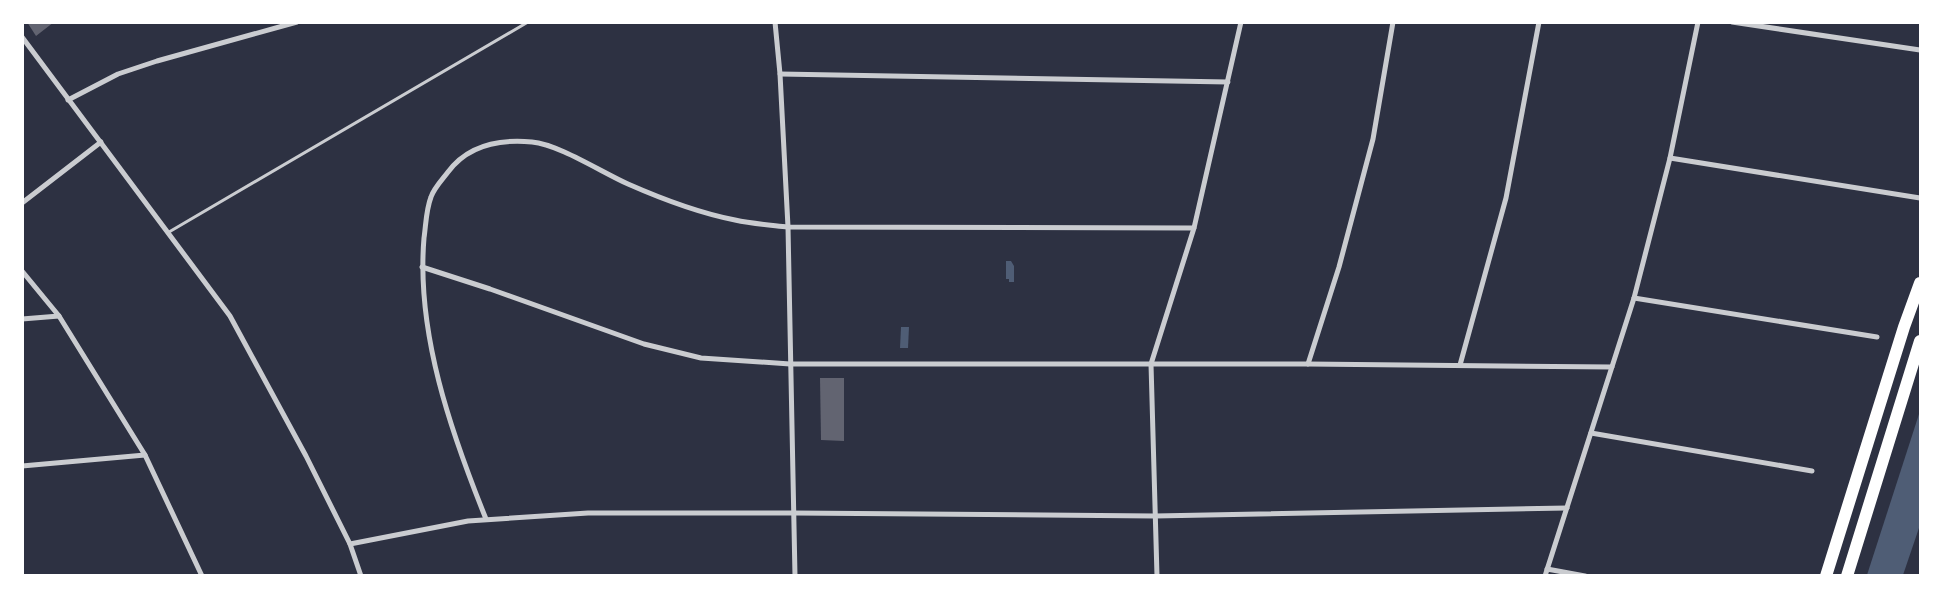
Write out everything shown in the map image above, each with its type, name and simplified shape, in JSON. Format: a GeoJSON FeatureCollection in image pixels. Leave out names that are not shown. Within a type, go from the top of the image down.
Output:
{"type":"FeatureCollection","features":[{"type":"Feature","properties":{"kind":"highway"},"geometry":{"type":"LineString","coordinates":[[1826,576],[1904,326],[1920,283]]}},
{"type":"Feature","properties":{"kind":"highway"},"geometry":{"type":"LineString","coordinates":[[1847,576],[1920,341]]}},
{"type":"Feature","properties":{"kind":"street"},"geometry":{"type":"LineString","coordinates":[[68,100],[118,74],[157,61],[297,22]]}},
{"type":"Feature","properties":{"kind":"street"},"geometry":{"type":"LineString","coordinates":[[775,22],[780,74],[788,227],[795,576]]}},
{"type":"Feature","properties":{"kind":"street"},"geometry":{"type":"LineString","coordinates":[[1157,576],[1151,364],[1194,228],[1241,22]]}},
{"type":"Feature","properties":{"kind":"street"},"geometry":{"type":"LineString","coordinates":[[1308,364],[1339,268],[1373,139],[1393,22]]}},
{"type":"Feature","properties":{"kind":"street"},"geometry":{"type":"LineString","coordinates":[[1460,365],[1506,198],[1539,22]]}},
{"type":"Feature","properties":{"kind":"street"},"geometry":{"type":"LineString","coordinates":[[1545,576],[1634,298],[1670,158],[1698,22]]}},
{"type":"Feature","properties":{"kind":"street"},"geometry":{"type":"LineString","coordinates":[[1732,22],[1920,50]]}},
{"type":"Feature","properties":{"kind":"street"},"geometry":{"type":"LineString","coordinates":[[22,37],[230,316],[306,456],[350,544],[361,576]]}},
{"type":"Feature","properties":{"kind":"street"},"geometry":{"type":"LineString","coordinates":[[780,74],[1228,82]]}},
{"type":"Feature","properties":{"kind":"street"},"geometry":{"type":"LineString","coordinates":[[22,203],[101,142]]}},
{"type":"Feature","properties":{"kind":"street"},"geometry":{"type":"LineString","coordinates":[[486,519],[444,401],[430,335],[422,267],[427,208],[432,194],[452,167],[466,154],[478,147],[496,142],[533,142],[545,145],[568,154],[629,185],[696,210],[734,220],[788,227],[1194,228]]}},
{"type":"Feature","properties":{"kind":"street"},"geometry":{"type":"LineString","coordinates":[[1670,158],[1920,198]]}},
{"type":"Feature","properties":{"kind":"street"},"geometry":{"type":"LineString","coordinates":[[422,267],[490,288],[654,346],[701,358],[790,364],[1308,364],[1612,367]]}},
{"type":"Feature","properties":{"kind":"street"},"geometry":{"type":"LineString","coordinates":[[22,271],[59,316],[145,455],[202,576]]}},
{"type":"Feature","properties":{"kind":"street"},"geometry":{"type":"LineString","coordinates":[[1634,298],[1877,337]]}},
{"type":"Feature","properties":{"kind":"street"},"geometry":{"type":"LineString","coordinates":[[22,319],[59,316]]}},
{"type":"Feature","properties":{"kind":"street"},"geometry":{"type":"LineString","coordinates":[[1591,433],[1812,471]]}},
{"type":"Feature","properties":{"kind":"street"},"geometry":{"type":"LineString","coordinates":[[22,466],[145,455]]}},
{"type":"Feature","properties":{"kind":"street"},"geometry":{"type":"LineString","coordinates":[[350,544],[486,519],[588,513],[1155,516],[1567,508]]}},
{"type":"Feature","properties":{"kind":"street"},"geometry":{"type":"LineString","coordinates":[[1547,569],[1585,576]]}},
{"type":"Feature","properties":{"kind":"lane"},"geometry":{"type":"LineString","coordinates":[[169,232],[528,22]]}},
{"type":"Feature","properties":{"kind":"water"},"geometry":{"type":"Polygon","coordinates":[[[1006,261],[1011,261],[1014,266],[1014,282],[1009,282],[1009,279],[1006,279],[1006,261]]]}},
{"type":"Feature","properties":{"kind":"water"},"geometry":{"type":"Polygon","coordinates":[[[901,327],[909,327],[908,348],[900,348],[901,327]]]}},
{"type":"Feature","properties":{"kind":"water"},"geometry":{"type":"Polygon","coordinates":[[[1920,411],[1920,525],[1903,575],[1867,575],[1920,411]]]}},
{"type":"Feature","properties":{"kind":"building"},"geometry":{"type":"Polygon","coordinates":[[[27,22],[54,22],[36,36],[27,22]]]}},
{"type":"Feature","properties":{"kind":"building"},"geometry":{"type":"Polygon","coordinates":[[[820,378],[844,378],[844,441],[821,440],[820,378]]]}}]}
